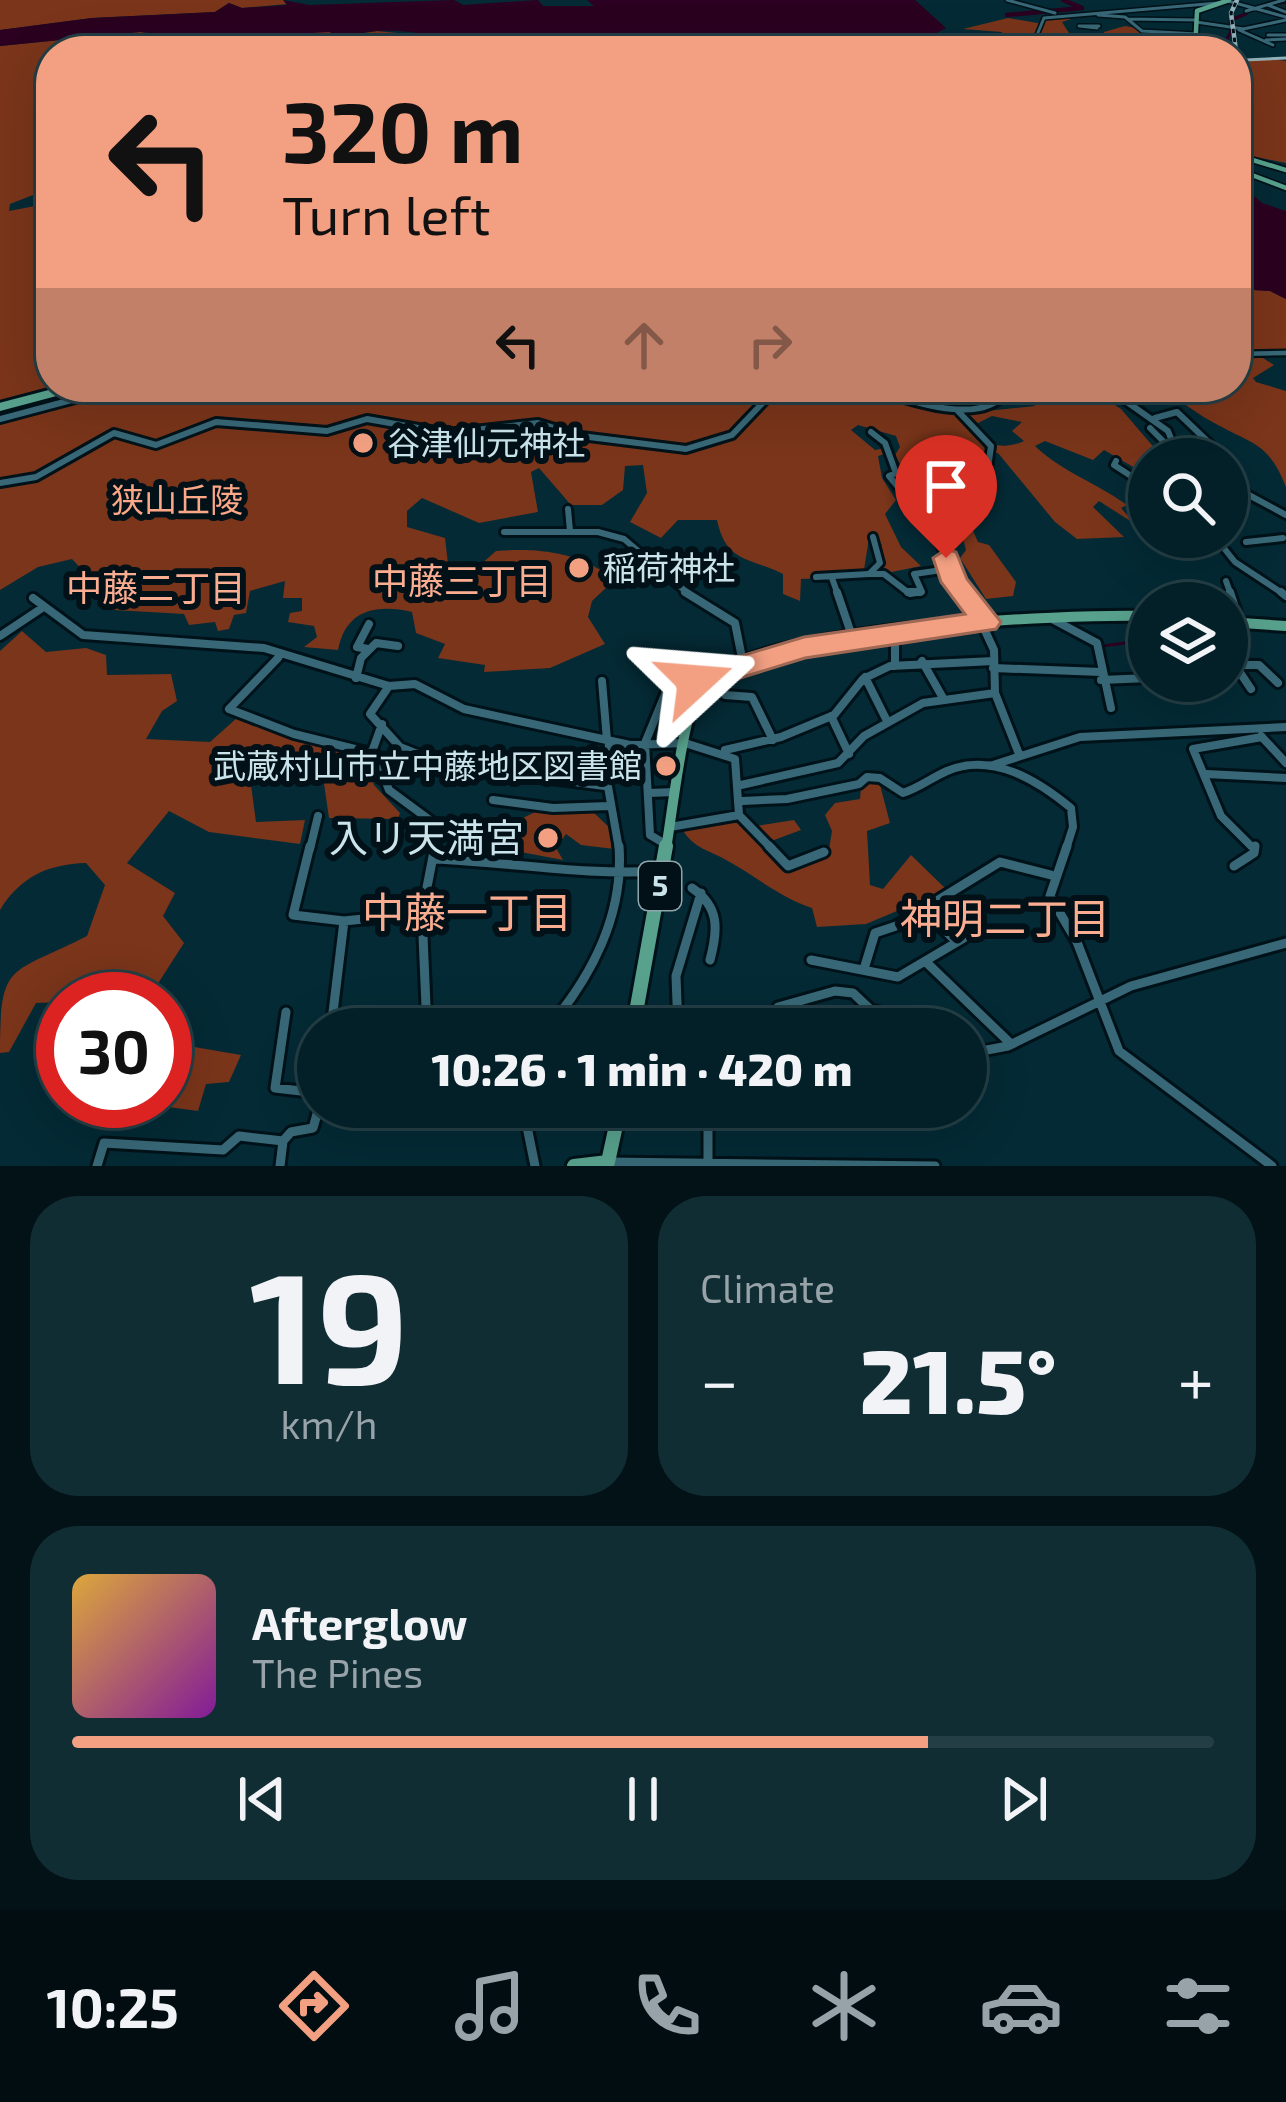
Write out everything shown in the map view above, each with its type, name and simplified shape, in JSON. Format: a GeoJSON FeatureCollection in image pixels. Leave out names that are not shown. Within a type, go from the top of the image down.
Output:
{"type":"FeatureCollection","features":[{"type":"Feature","properties":{"kind":"main road"},"geometry":{"type":"LineString","coordinates":[[1197,34],[1198,11],[1223,1]]}},
{"type":"Feature","properties":{"kind":"main road"},"geometry":{"type":"LineString","coordinates":[[1251,159],[1286,170]]}},
{"type":"Feature","properties":{"kind":"main road"},"geometry":{"type":"LineString","coordinates":[[1251,175],[1286,188]]}},
{"type":"Feature","properties":{"kind":"main road"},"geometry":{"type":"LineString","coordinates":[[0,407],[36,398]]}},
{"type":"Feature","properties":{"kind":"main road"},"geometry":{"type":"LineString","coordinates":[[711,677],[743,664],[854,640],[1048,614],[1128,616]]}},
{"type":"Feature","properties":{"kind":"main road"},"geometry":{"type":"LineString","coordinates":[[1248,623],[1286,626]]}},
{"type":"Feature","properties":{"kind":"main road","name":"5"},"geometry":{"type":"LineString","coordinates":[[636,1008],[694,698],[711,677]]}},
{"type":"Feature","properties":{"kind":"main road"},"geometry":{"type":"LineString","coordinates":[[574,1166],[607,1164],[615,1128]]}},
{"type":"Feature","properties":{"kind":"street"},"geometry":{"type":"LineString","coordinates":[[1007,0],[1033,9],[1130,20],[1142,31],[1197,34]]}},
{"type":"Feature","properties":{"kind":"street"},"geometry":{"type":"LineString","coordinates":[[1033,9],[1042,0]]}},
{"type":"Feature","properties":{"kind":"street"},"geometry":{"type":"LineString","coordinates":[[1135,0],[1149,6],[1223,1]]}},
{"type":"Feature","properties":{"kind":"street"},"geometry":{"type":"LineString","coordinates":[[1154,0],[1162,3]]}},
{"type":"Feature","properties":{"kind":"street"},"geometry":{"type":"LineString","coordinates":[[1203,0],[1276,11]]}},
{"type":"Feature","properties":{"kind":"street"},"geometry":{"type":"LineString","coordinates":[[1245,9],[1252,0]]}},
{"type":"Feature","properties":{"kind":"street"},"geometry":{"type":"LineString","coordinates":[[1245,9],[1285,0]]}},
{"type":"Feature","properties":{"kind":"street"},"geometry":{"type":"LineString","coordinates":[[1198,11],[1180,2],[1090,8],[1102,20],[1196,21],[1241,29],[1286,24]]}},
{"type":"Feature","properties":{"kind":"street"},"geometry":{"type":"LineString","coordinates":[[1268,4],[1286,24]]}},
{"type":"Feature","properties":{"kind":"street"},"geometry":{"type":"LineString","coordinates":[[1034,36],[1043,29],[1040,19],[1069,14]]}},
{"type":"Feature","properties":{"kind":"street"},"geometry":{"type":"LineString","coordinates":[[1092,35],[1102,20]]}},
{"type":"Feature","properties":{"kind":"street"},"geometry":{"type":"LineString","coordinates":[[1274,42],[1267,34],[1286,24]]}},
{"type":"Feature","properties":{"kind":"street"},"geometry":{"type":"LineString","coordinates":[[1274,42],[1286,24]]}},
{"type":"Feature","properties":{"kind":"street"},"geometry":{"type":"LineString","coordinates":[[1069,27],[1098,27]]}},
{"type":"Feature","properties":{"kind":"street"},"geometry":{"type":"LineString","coordinates":[[1241,29],[1251,36]]}},
{"type":"Feature","properties":{"kind":"street"},"geometry":{"type":"LineString","coordinates":[[1251,36],[1274,42]]}},
{"type":"Feature","properties":{"kind":"street"},"geometry":{"type":"LineString","coordinates":[[1251,354],[1285,354]]}},
{"type":"Feature","properties":{"kind":"street"},"geometry":{"type":"LineString","coordinates":[[0,419],[64,402]]}},
{"type":"Feature","properties":{"kind":"street"},"geometry":{"type":"LineString","coordinates":[[0,483],[38,478],[75,450],[119,435],[133,434],[156,446],[220,422],[327,431],[370,419],[448,433],[531,422],[581,436],[692,448],[731,435],[764,402]]}},
{"type":"Feature","properties":{"kind":"street"},"geometry":{"type":"LineString","coordinates":[[932,402],[992,408],[1001,402]]}},
{"type":"Feature","properties":{"kind":"street"},"geometry":{"type":"LineString","coordinates":[[1129,402],[1173,438]]}},
{"type":"Feature","properties":{"kind":"street"},"geometry":{"type":"LineString","coordinates":[[954,407],[991,446],[988,476]]}},
{"type":"Feature","properties":{"kind":"street"},"geometry":{"type":"LineString","coordinates":[[1154,418],[1177,412],[1204,438]]}},
{"type":"Feature","properties":{"kind":"street"},"geometry":{"type":"LineString","coordinates":[[1150,428],[1160,438]]}},
{"type":"Feature","properties":{"kind":"street"},"geometry":{"type":"LineString","coordinates":[[871,432],[885,442],[896,473],[889,476],[932,529],[950,569],[984,622],[995,693],[1019,754]]}},
{"type":"Feature","properties":{"kind":"street"},"geometry":{"type":"LineString","coordinates":[[1116,460],[1114,465],[1128,474]]}},
{"type":"Feature","properties":{"kind":"street"},"geometry":{"type":"LineString","coordinates":[[1248,495],[1286,515]]}},
{"type":"Feature","properties":{"kind":"street"},"geometry":{"type":"LineString","coordinates":[[568,509],[570,531]]}},
{"type":"Feature","properties":{"kind":"street"},"geometry":{"type":"LineString","coordinates":[[504,532],[570,531],[624,539],[671,584],[735,622],[743,664]]}},
{"type":"Feature","properties":{"kind":"street"},"geometry":{"type":"LineString","coordinates":[[867,574],[880,563],[873,537]]}},
{"type":"Feature","properties":{"kind":"street"},"geometry":{"type":"LineString","coordinates":[[1248,542],[1283,538]]}},
{"type":"Feature","properties":{"kind":"street"},"geometry":{"type":"LineString","coordinates":[[1232,558],[1286,596]]}},
{"type":"Feature","properties":{"kind":"street"},"geometry":{"type":"LineString","coordinates":[[815,578],[884,574],[910,594],[922,592],[914,574],[950,569]]}},
{"type":"Feature","properties":{"kind":"street"},"geometry":{"type":"LineString","coordinates":[[832,578],[854,640]]}},
{"type":"Feature","properties":{"kind":"street"},"geometry":{"type":"LineString","coordinates":[[33,598],[82,634],[237,645],[389,686],[415,684],[464,709],[608,740],[685,743],[722,750],[773,740],[831,716],[865,677],[895,666],[994,664],[1128,677]]}},
{"type":"Feature","properties":{"kind":"street"},"geometry":{"type":"LineString","coordinates":[[0,637],[42,608]]}},
{"type":"Feature","properties":{"kind":"street"},"geometry":{"type":"LineString","coordinates":[[1048,614],[1097,646],[1111,708]]}},
{"type":"Feature","properties":{"kind":"street"},"geometry":{"type":"LineString","coordinates":[[368,650],[356,647],[369,624]]}},
{"type":"Feature","properties":{"kind":"street"},"geometry":{"type":"LineString","coordinates":[[895,634],[895,666]]}},
{"type":"Feature","properties":{"kind":"street"},"geometry":{"type":"LineString","coordinates":[[356,678],[376,643],[398,646]]}},
{"type":"Feature","properties":{"kind":"street"},"geometry":{"type":"LineString","coordinates":[[279,657],[230,709],[294,734],[371,753]]}},
{"type":"Feature","properties":{"kind":"street"},"geometry":{"type":"LineString","coordinates":[[922,662],[943,698]]}},
{"type":"Feature","properties":{"kind":"street"},"geometry":{"type":"LineString","coordinates":[[1248,665],[1259,665],[1278,683]]}},
{"type":"Feature","properties":{"kind":"street"},"geometry":{"type":"LineString","coordinates":[[668,845],[650,835],[645,742],[666,692],[711,677],[725,695],[752,698],[773,740]]}},
{"type":"Feature","properties":{"kind":"street"},"geometry":{"type":"LineString","coordinates":[[865,677],[887,721]]}},
{"type":"Feature","properties":{"kind":"street"},"geometry":{"type":"LineString","coordinates":[[1248,684],[1251,689]]}},
{"type":"Feature","properties":{"kind":"street"},"geometry":{"type":"LineString","coordinates":[[564,1008],[619,892],[620,842],[605,786],[605,685]]}},
{"type":"Feature","properties":{"kind":"street"},"geometry":{"type":"LineString","coordinates":[[389,686],[370,714],[400,747],[450,763],[605,786]]}},
{"type":"Feature","properties":{"kind":"street"},"geometry":{"type":"LineString","coordinates":[[741,785],[838,763],[887,721],[943,698],[995,693]]}},
{"type":"Feature","properties":{"kind":"street"},"geometry":{"type":"LineString","coordinates":[[831,716],[849,754]]}},
{"type":"Feature","properties":{"kind":"street"},"geometry":{"type":"LineString","coordinates":[[382,724],[371,740],[371,753],[389,790],[424,806],[439,828],[482,858]]}},
{"type":"Feature","properties":{"kind":"street"},"geometry":{"type":"LineString","coordinates":[[1234,866],[1254,853],[1255,844],[1221,816],[1193,749],[1286,727]]}},
{"type":"Feature","properties":{"kind":"street"},"geometry":{"type":"LineString","coordinates":[[990,766],[1080,737],[1119,734],[1259,733],[1284,757]]}},
{"type":"Feature","properties":{"kind":"street"},"geometry":{"type":"LineString","coordinates":[[1116,747],[1119,734]]}},
{"type":"Feature","properties":{"kind":"street"},"geometry":{"type":"LineString","coordinates":[[722,750],[735,759],[741,785],[739,815]]}},
{"type":"Feature","properties":{"kind":"street"},"geometry":{"type":"LineString","coordinates":[[742,801],[787,799],[859,784],[867,777],[880,778],[903,793],[958,767],[990,766],[1022,775],[1071,808],[1073,826],[1053,876],[1052,906],[1076,942],[1119,1052],[1272,1166]]}},
{"type":"Feature","properties":{"kind":"street"},"geometry":{"type":"LineString","coordinates":[[1204,774],[1286,778]]}},
{"type":"Feature","properties":{"kind":"street"},"geometry":{"type":"LineString","coordinates":[[649,793],[676,792]]}},
{"type":"Feature","properties":{"kind":"street"},"geometry":{"type":"LineString","coordinates":[[494,800],[553,808],[609,806]]}},
{"type":"Feature","properties":{"kind":"street"},"geometry":{"type":"LineString","coordinates":[[670,827],[739,815]]}},
{"type":"Feature","properties":{"kind":"street"},"geometry":{"type":"LineString","coordinates":[[739,815],[788,866],[824,852]]}},
{"type":"Feature","properties":{"kind":"street"},"geometry":{"type":"LineString","coordinates":[[317,816],[289,912],[344,921],[422,913]]}},
{"type":"Feature","properties":{"kind":"street"},"geometry":{"type":"LineString","coordinates":[[426,1008],[422,913],[439,828]]}},
{"type":"Feature","properties":{"kind":"street"},"geometry":{"type":"LineString","coordinates":[[435,859],[482,858],[620,874],[663,872]]}},
{"type":"Feature","properties":{"kind":"street"},"geometry":{"type":"LineString","coordinates":[[864,970],[875,933],[925,910],[1000,862],[1053,876]]}},
{"type":"Feature","properties":{"kind":"street"},"geometry":{"type":"LineString","coordinates":[[674,1008],[671,987],[696,891],[715,912],[718,929],[710,960]]}},
{"type":"Feature","properties":{"kind":"street"},"geometry":{"type":"LineString","coordinates":[[811,960],[898,977],[960,940],[925,910]]}},
{"type":"Feature","properties":{"kind":"street"},"geometry":{"type":"LineString","coordinates":[[334,1008],[344,921]]}},
{"type":"Feature","properties":{"kind":"street"},"geometry":{"type":"LineString","coordinates":[[987,1049],[1012,1044],[1097,1000],[1286,943]]}},
{"type":"Feature","properties":{"kind":"street"},"geometry":{"type":"LineString","coordinates":[[925,961],[1012,1044]]}},
{"type":"Feature","properties":{"kind":"street"},"geometry":{"type":"LineString","coordinates":[[778,1006],[835,991],[853,993],[869,1008]]}},
{"type":"Feature","properties":{"kind":"street"},"geometry":{"type":"LineString","coordinates":[[286,1012],[275,1088],[297,1091]]}},
{"type":"Feature","properties":{"kind":"street"},"geometry":{"type":"LineString","coordinates":[[280,1166],[283,1142],[291,1132],[313,1128]]}},
{"type":"Feature","properties":{"kind":"street"},"geometry":{"type":"LineString","coordinates":[[528,1128],[536,1166]]}},
{"type":"Feature","properties":{"kind":"street"},"geometry":{"type":"LineString","coordinates":[[707,1164],[708,1128]]}},
{"type":"Feature","properties":{"kind":"street"},"geometry":{"type":"LineString","coordinates":[[97,1166],[104,1143],[224,1150],[238,1136],[283,1142]]}},
{"type":"Feature","properties":{"kind":"street"},"geometry":{"type":"LineString","coordinates":[[607,1164],[934,1166]]}},
{"type":"Feature","properties":{"kind":"green space"},"geometry":{"type":"Polygon","coordinates":[[[0,0],[283,0],[288,4],[242,8],[229,3],[215,12],[92,18],[0,30],[0,0]]]}},
{"type":"Feature","properties":{"kind":"green space"},"geometry":{"type":"Polygon","coordinates":[[[1008,18],[1043,24],[1043,19],[1071,19],[1062,22],[1071,36],[1003,36],[1002,32],[963,29],[1008,18]]]}},
{"type":"Feature","properties":{"kind":"green space"},"geometry":{"type":"Polygon","coordinates":[[[1125,26],[1178,36],[1104,36],[1125,26]]]}},
{"type":"Feature","properties":{"kind":"green space"},"geometry":{"type":"Polygon","coordinates":[[[299,31],[332,32],[326,36],[267,36],[299,31]]]}},
{"type":"Feature","properties":{"kind":"green space"},"geometry":{"type":"Polygon","coordinates":[[[377,31],[427,36],[350,36],[377,31]]]}},
{"type":"Feature","properties":{"kind":"green space"},"geometry":{"type":"Polygon","coordinates":[[[140,32],[168,36],[100,36],[140,32]]]}},
{"type":"Feature","properties":{"kind":"green space"},"geometry":{"type":"Polygon","coordinates":[[[36,42],[36,194],[10,204],[9,211],[36,206],[36,393],[0,403],[0,46],[36,42]]]}},
{"type":"Feature","properties":{"kind":"green space"},"geometry":{"type":"Polygon","coordinates":[[[1251,61],[1286,61],[1286,163],[1251,156],[1251,61]]]}},
{"type":"Feature","properties":{"kind":"green space"},"geometry":{"type":"Polygon","coordinates":[[[1251,290],[1270,291],[1286,299],[1286,349],[1252,351],[1274,365],[1253,378],[1286,391],[1286,487],[1260,447],[1182,402],[1251,402],[1251,290]]]}},
{"type":"Feature","properties":{"kind":"green space","name":"狭山丘陵"},"geometry":{"type":"Polygon","coordinates":[[[36,398],[36,402],[977,402],[953,409],[984,440],[1002,446],[1024,441],[1012,431],[1022,422],[992,416],[978,423],[966,413],[1035,406],[1031,402],[1110,402],[1146,438],[1128,438],[1128,464],[1104,450],[1093,460],[1045,441],[1035,446],[1127,505],[1121,508],[1128,520],[1099,501],[1093,507],[1124,537],[1077,539],[1055,522],[998,453],[986,454],[982,474],[956,476],[953,486],[978,542],[989,545],[1016,582],[1013,596],[986,599],[960,558],[966,550],[959,524],[936,498],[920,501],[895,455],[900,447],[896,436],[858,425],[851,430],[875,450],[886,448],[888,453],[878,456],[882,478],[896,500],[885,514],[901,547],[921,566],[872,576],[884,561],[877,549],[882,545],[870,532],[863,576],[801,579],[800,601],[783,594],[783,574],[733,552],[717,520],[678,520],[661,538],[630,522],[647,493],[643,465],[625,466],[623,490],[602,505],[571,505],[539,468],[531,472],[538,512],[479,523],[422,498],[407,511],[407,527],[445,538],[448,564],[436,592],[446,595],[496,551],[553,553],[605,573],[608,586],[592,601],[588,617],[605,644],[550,668],[484,672],[485,665],[438,658],[445,644],[416,633],[412,612],[399,610],[375,610],[356,618],[338,650],[304,647],[317,637],[314,626],[288,622],[290,613],[302,611],[302,598],[283,598],[285,581],[250,591],[246,613],[234,615],[229,629],[218,631],[215,622],[189,625],[184,614],[114,610],[82,584],[87,575],[72,559],[38,567],[0,590],[0,407],[36,398]]]}},
{"type":"Feature","properties":{"kind":"green space"},"geometry":{"type":"Polygon","coordinates":[[[22,631],[46,652],[86,648],[106,655],[107,675],[171,674],[177,701],[162,711],[146,739],[210,742],[238,717],[312,745],[365,757],[374,785],[400,813],[398,819],[329,818],[321,763],[277,753],[255,757],[251,785],[256,822],[305,820],[300,844],[209,832],[169,811],[127,863],[175,893],[163,916],[184,943],[165,972],[36,972],[36,1003],[9,1052],[0,1053],[7,986],[25,966],[87,936],[105,885],[86,863],[59,866],[26,881],[0,910],[0,651],[22,631]]]}},
{"type":"Feature","properties":{"kind":"green space"},"geometry":{"type":"Polygon","coordinates":[[[879,781],[890,823],[867,831],[870,885],[883,889],[911,855],[947,890],[866,924],[817,927],[812,908],[697,845],[682,829],[740,819],[750,827],[794,820],[801,830],[766,843],[788,869],[828,855],[832,831],[825,815],[835,803],[860,799],[861,787],[879,781]]]}},
{"type":"Feature","properties":{"kind":"green space"},"geometry":{"type":"Polygon","coordinates":[[[539,810],[592,811],[613,831],[614,849],[581,845],[566,834],[556,848],[563,860],[510,850],[499,830],[539,810]]]}},
{"type":"Feature","properties":{"kind":"green space"},"geometry":{"type":"Polygon","coordinates":[[[192,1047],[241,1055],[229,1082],[206,1084],[198,1111],[192,1110],[192,1047]]]}},
{"type":"Feature","properties":{"kind":"shaded area"},"geometry":{"type":"Polygon","coordinates":[[[283,0],[309,5],[454,0],[463,5],[538,0],[543,6],[594,6],[587,0],[915,0],[946,28],[931,36],[441,36],[381,31],[354,36],[325,36],[331,32],[186,36],[140,32],[36,36],[36,42],[0,46],[0,30],[92,18],[215,12],[229,3],[242,8],[287,5],[283,0]]]}},
{"type":"Feature","properties":{"kind":"shaded area"},"geometry":{"type":"Polygon","coordinates":[[[1251,193],[1262,203],[1286,211],[1286,299],[1270,291],[1251,290],[1251,193]]]}},
{"type":"Feature","properties":{"kind":"waterway"},"geometry":{"type":"LineString","coordinates":[[1007,15],[1082,8],[1063,0]]}},
{"type":"Feature","properties":{"kind":"waterway"},"geometry":{"type":"LineString","coordinates":[[1270,5],[1286,2]]}},
{"type":"Feature","properties":{"kind":"waterway"},"geometry":{"type":"LineString","coordinates":[[1229,36],[1230,20],[1246,14]]}},
{"type":"Feature","properties":{"kind":"waterway"},"geometry":{"type":"LineString","coordinates":[[1248,628],[1286,631]]}},
{"type":"Feature","properties":{"kind":"waterway"},"geometry":{"type":"LineString","coordinates":[[1102,646],[1128,643]]}},
{"type":"Feature","properties":{"kind":"tram line"},"geometry":{"type":"LineString","coordinates":[[1251,60],[1286,58]]}},
{"type":"Feature","properties":{"kind":"railway"},"geometry":{"type":"LineString","coordinates":[[1234,36],[1231,13],[1237,0]]}},
{"type":"Feature","properties":{"kind":"place","name":"谷津仙元神社"},"geometry":{"type":"Point","coordinates":[363,443]}},
{"type":"Feature","properties":{"kind":"place","name":"稲荷神社"},"geometry":{"type":"Point","coordinates":[579,568]}},
{"type":"Feature","properties":{"kind":"place","name":"武蔵村山市立中藤地区図書館"},"geometry":{"type":"Point","coordinates":[666,766]}},
{"type":"Feature","properties":{"kind":"place","name":"入リ天満宮"},"geometry":{"type":"Point","coordinates":[548,838]}},
{"type":"Feature","properties":{"kind":"district","name":"中藤三丁目"},"geometry":{"type":"Point","coordinates":[462,581]}},
{"type":"Feature","properties":{"kind":"district","name":"中藤二丁目"},"geometry":{"type":"Point","coordinates":[156,588]}},
{"type":"Feature","properties":{"kind":"district","name":"中藤一丁目"},"geometry":{"type":"Point","coordinates":[467,913]}},
{"type":"Feature","properties":{"kind":"district","name":"神明二丁目"},"geometry":{"type":"Point","coordinates":[1005,919]}},
{"type":"Feature","properties":{"kind":"route"},"geometry":{"type":"LineString","coordinates":[[695,681],[804,647],[986,622],[955,582],[946,558]]}}]}
